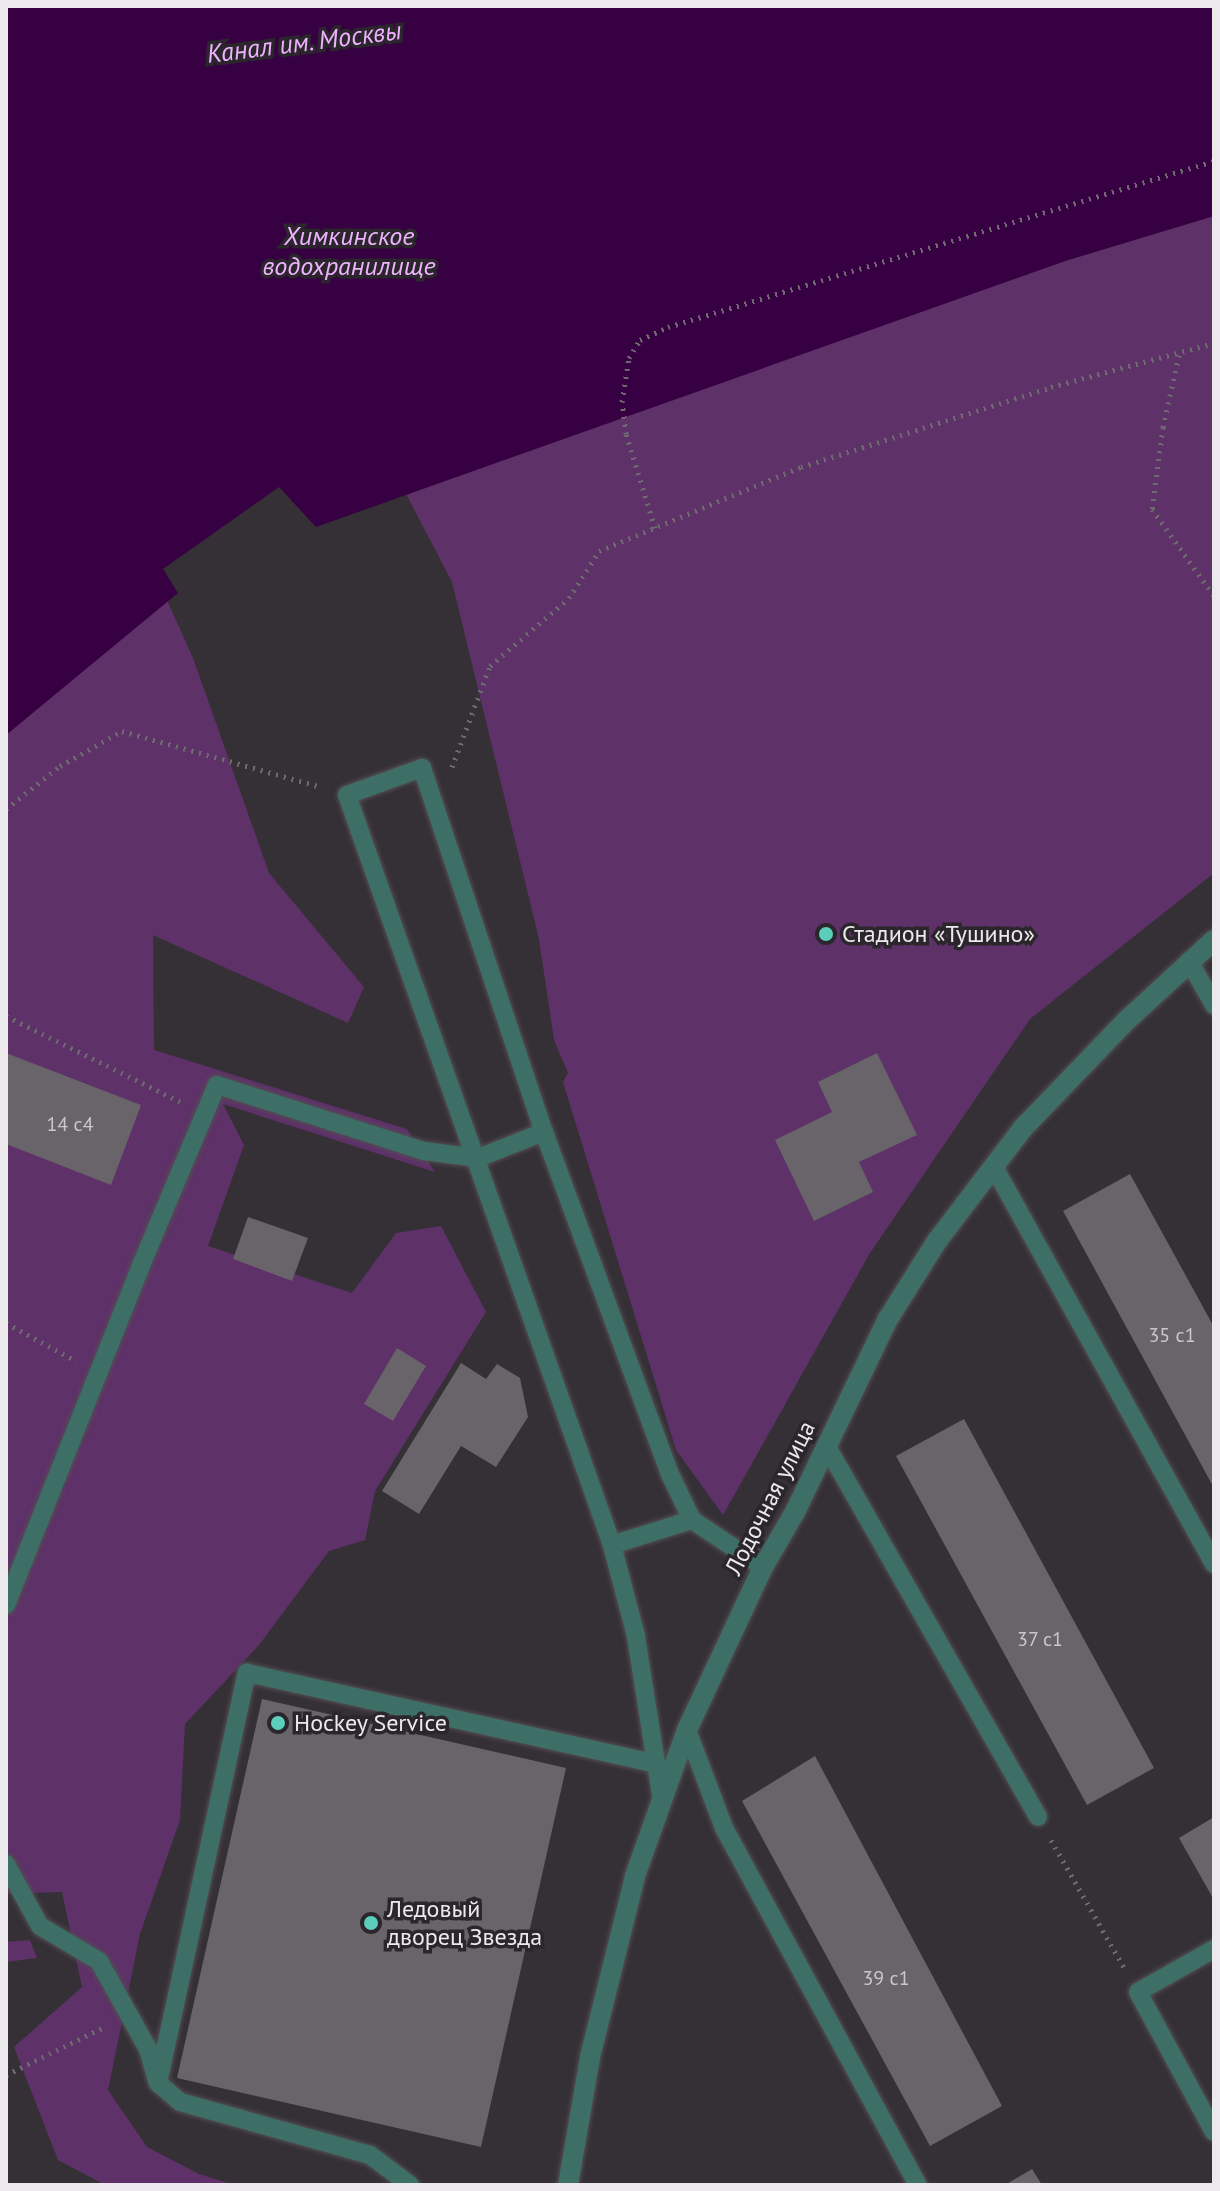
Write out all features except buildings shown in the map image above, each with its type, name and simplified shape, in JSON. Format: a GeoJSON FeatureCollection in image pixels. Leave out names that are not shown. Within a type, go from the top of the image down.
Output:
{"type":"FeatureCollection","features":[{"type":"Feature","properties":{"kind":"street","name":"Лодочная улица"},"geometry":{"type":"LineString","coordinates":[[568,2185],[590,2057],[635,1876],[687,1730],[763,1567],[888,1319],[937,1241],[1024,1127],[1189,961],[1214,940]]}},
{"type":"Feature","properties":{"kind":"lane"},"geometry":{"type":"LineString","coordinates":[[662,1801],[636,1636],[612,1545],[478,1158],[347,795],[422,768],[544,1132],[669,1472],[692,1520],[763,1567]]}},
{"type":"Feature","properties":{"kind":"lane"},"geometry":{"type":"LineString","coordinates":[[1189,961],[1214,1005]]}},
{"type":"Feature","properties":{"kind":"lane"},"geometry":{"type":"LineString","coordinates":[[6,1605],[217,1085],[424,1151],[478,1158],[544,1132]]}},
{"type":"Feature","properties":{"kind":"lane"},"geometry":{"type":"LineString","coordinates":[[994,1167],[1214,1564]]}},
{"type":"Feature","properties":{"kind":"lane"},"geometry":{"type":"LineString","coordinates":[[826,1445],[1038,1817]]}},
{"type":"Feature","properties":{"kind":"lane"},"geometry":{"type":"LineString","coordinates":[[612,1545],[692,1520]]}},
{"type":"Feature","properties":{"kind":"lane"},"geometry":{"type":"LineString","coordinates":[[158,2083],[247,1673],[656,1764]]}},
{"type":"Feature","properties":{"kind":"lane"},"geometry":{"type":"LineString","coordinates":[[687,1730],[724,1828],[918,2185]]}},
{"type":"Feature","properties":{"kind":"lane"},"geometry":{"type":"LineString","coordinates":[[6,1864],[40,1926],[99,1961],[148,2049],[158,2083],[180,2102],[370,2155],[410,2185]]}},
{"type":"Feature","properties":{"kind":"lane"},"geometry":{"type":"LineString","coordinates":[[1214,1949],[1138,1992],[1214,2132]]}},
{"type":"Feature","properties":{"kind":"path"},"geometry":{"type":"LineString","coordinates":[[655,528],[626,434],[622,402],[629,358],[640,340],[668,327],[1214,161]]}},
{"type":"Feature","properties":{"kind":"path"},"geometry":{"type":"LineString","coordinates":[[436,809],[490,666],[569,598],[599,551],[801,467],[1051,387],[1214,343]]}},
{"type":"Feature","properties":{"kind":"path"},"geometry":{"type":"LineString","coordinates":[[1179,354],[1163,427],[1152,509],[1214,596]]}},
{"type":"Feature","properties":{"kind":"path"},"geometry":{"type":"LineString","coordinates":[[6,809],[60,766],[122,731],[347,795]]}},
{"type":"Feature","properties":{"kind":"path"},"geometry":{"type":"LineString","coordinates":[[6,1016],[205,1114]]}},
{"type":"Feature","properties":{"kind":"path"},"geometry":{"type":"LineString","coordinates":[[6,1323],[98,1373]]}},
{"type":"Feature","properties":{"kind":"path"},"geometry":{"type":"LineString","coordinates":[[1038,1817],[1138,1992]]}},
{"type":"Feature","properties":{"kind":"path"},"geometry":{"type":"LineString","coordinates":[[6,2075],[129,2015]]}},
{"type":"Feature","properties":{"kind":"shaded area","name":"Стадион «Тушино»"},"geometry":{"type":"Polygon","coordinates":[[[1214,216],[1214,873],[1030,1019],[870,1253],[723,1515],[676,1450],[563,1082],[568,1073],[554,1040],[539,939],[452,582],[405,492],[1065,261],[1214,216]]]}},
{"type":"Feature","properties":{"kind":"shaded area"},"geometry":{"type":"Polygon","coordinates":[[[167,600],[193,658],[269,873],[364,987],[348,1023],[153,935],[154,1050],[407,1129],[435,1172],[223,1104],[244,1145],[208,1246],[352,1293],[396,1233],[441,1226],[486,1312],[375,1491],[365,1540],[329,1551],[259,1645],[185,1724],[180,1820],[140,1934],[108,2090],[147,2147],[199,2174],[235,2185],[105,2185],[58,2160],[14,2047],[82,1987],[62,1892],[6,1894],[6,735],[167,600]]]}},
{"type":"Feature","properties":{"kind":"shaded area"},"geometry":{"type":"Polygon","coordinates":[[[30,1940],[37,1958],[6,1962],[6,1942],[30,1940]]]}},
{"type":"Feature","properties":{"kind":"water","name":"Химкинское водохранилище"},"geometry":{"type":"Polygon","coordinates":[[[6,6],[1214,6],[1214,216],[1065,261],[316,527],[279,487],[163,569],[178,593],[6,735],[6,6]]]}},
{"type":"Feature","properties":{"kind":"place","name":"Стадион «Тушино»"},"geometry":{"type":"Point","coordinates":[826,934]}},
{"type":"Feature","properties":{"kind":"place","name":"Hockey Service"},"geometry":{"type":"Point","coordinates":[278,1723]}},
{"type":"Feature","properties":{"kind":"place","name":"Ледовый дворец Звезда"},"geometry":{"type":"Point","coordinates":[371,1923]}},
{"type":"Feature","properties":{"kind":"water label","name":"Канал им. Москвы"},"geometry":{"type":"Point","coordinates":[304,42]}}]}
